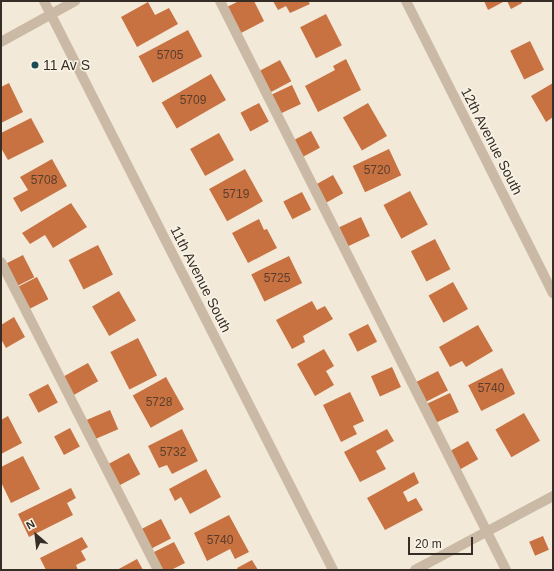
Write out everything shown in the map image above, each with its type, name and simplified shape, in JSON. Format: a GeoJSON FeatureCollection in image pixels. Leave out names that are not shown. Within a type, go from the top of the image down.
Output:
{"type":"FeatureCollection","features":[{"type":"Feature","properties":{"kind":"street","name":"11th Avenue South"},"geometry":{"type":"LineString","coordinates":[[44,1],[334,570]]}},
{"type":"Feature","properties":{"kind":"street"},"geometry":{"type":"LineString","coordinates":[[1,42],[74,1]]}},
{"type":"Feature","properties":{"kind":"street"},"geometry":{"type":"LineString","coordinates":[[220,1],[506,570]]}},
{"type":"Feature","properties":{"kind":"street","name":"12th Avenue South"},"geometry":{"type":"LineString","coordinates":[[406,1],[553,293]]}},
{"type":"Feature","properties":{"kind":"street"},"geometry":{"type":"LineString","coordinates":[[1,262],[158,570]]}},
{"type":"Feature","properties":{"kind":"street"},"geometry":{"type":"LineString","coordinates":[[415,570],[553,496]]}},
{"type":"Feature","properties":{"kind":"building"},"geometry":{"type":"Polygon","coordinates":[[[239,1],[254,1],[264,21],[241,33],[227,7],[239,1]]]}},
{"type":"Feature","properties":{"kind":"building"},"geometry":{"type":"Polygon","coordinates":[[[273,1],[308,1],[310,4],[290,13],[286,6],[278,10],[273,1]]]}},
{"type":"Feature","properties":{"kind":"building"},"geometry":{"type":"Polygon","coordinates":[[[484,1],[505,1],[488,10],[484,1]]]}},
{"type":"Feature","properties":{"kind":"building"},"geometry":{"type":"Polygon","coordinates":[[[507,1],[522,1],[522,3],[511,9],[507,1]]]}},
{"type":"Feature","properties":{"kind":"building"},"geometry":{"type":"Polygon","coordinates":[[[148,2],[155,15],[169,8],[178,24],[137,47],[121,17],[148,2]]]}},
{"type":"Feature","properties":{"kind":"building"},"geometry":{"type":"Polygon","coordinates":[[[326,14],[342,45],[316,58],[300,27],[326,14]]]}},
{"type":"Feature","properties":{"kind":"building"},"geometry":{"type":"Polygon","coordinates":[[[188,30],[202,56],[153,83],[139,56],[188,30]]]}},
{"type":"Feature","properties":{"kind":"building"},"geometry":{"type":"Polygon","coordinates":[[[530,41],[544,70],[524,79],[510,51],[530,41]]]}},
{"type":"Feature","properties":{"kind":"building"},"geometry":{"type":"Polygon","coordinates":[[[346,59],[361,90],[318,112],[305,86],[335,70],[333,66],[346,59]]]}},
{"type":"Feature","properties":{"kind":"building"},"geometry":{"type":"Polygon","coordinates":[[[280,60],[291,81],[269,93],[258,72],[280,60]]]}},
{"type":"Feature","properties":{"kind":"building"},"geometry":{"type":"Polygon","coordinates":[[[211,74],[226,100],[177,128],[162,102],[211,74]]]}},
{"type":"Feature","properties":{"kind":"building"},"geometry":{"type":"Polygon","coordinates":[[[9,83],[23,112],[1,123],[1,87],[9,83]]]}},
{"type":"Feature","properties":{"kind":"building"},"geometry":{"type":"Polygon","coordinates":[[[553,83],[553,117],[546,122],[531,96],[553,83]]]}},
{"type":"Feature","properties":{"kind":"building"},"geometry":{"type":"Polygon","coordinates":[[[292,85],[301,104],[279,114],[270,95],[292,85]]]}},
{"type":"Feature","properties":{"kind":"building"},"geometry":{"type":"Polygon","coordinates":[[[259,103],[269,122],[250,131],[240,113],[259,103]]]}},
{"type":"Feature","properties":{"kind":"building"},"geometry":{"type":"Polygon","coordinates":[[[368,103],[387,136],[362,150],[343,118],[368,103]]]}},
{"type":"Feature","properties":{"kind":"building"},"geometry":{"type":"Polygon","coordinates":[[[31,118],[44,142],[8,160],[1,148],[1,133],[31,118]]]}},
{"type":"Feature","properties":{"kind":"building"},"geometry":{"type":"Polygon","coordinates":[[[311,131],[320,148],[303,157],[294,140],[311,131]]]}},
{"type":"Feature","properties":{"kind":"building"},"geometry":{"type":"Polygon","coordinates":[[[219,133],[234,160],[205,176],[190,149],[219,133]]]}},
{"type":"Feature","properties":{"kind":"building"},"geometry":{"type":"Polygon","coordinates":[[[389,149],[401,175],[365,192],[353,166],[389,149]]]}},
{"type":"Feature","properties":{"kind":"building"},"geometry":{"type":"Polygon","coordinates":[[[52,159],[67,186],[21,212],[13,198],[28,190],[20,177],[52,159]]]}},
{"type":"Feature","properties":{"kind":"building"},"geometry":{"type":"Polygon","coordinates":[[[245,169],[263,201],[227,221],[209,189],[245,169]]]}},
{"type":"Feature","properties":{"kind":"building"},"geometry":{"type":"Polygon","coordinates":[[[333,175],[343,193],[327,203],[316,184],[333,175]]]}},
{"type":"Feature","properties":{"kind":"building"},"geometry":{"type":"Polygon","coordinates":[[[410,191],[428,225],[401,239],[384,205],[410,191]]]}},
{"type":"Feature","properties":{"kind":"building"},"geometry":{"type":"Polygon","coordinates":[[[302,192],[311,210],[292,219],[283,202],[302,192]]]}},
{"type":"Feature","properties":{"kind":"building"},"geometry":{"type":"Polygon","coordinates":[[[71,203],[87,227],[53,248],[45,235],[30,244],[22,233],[71,203]]]}},
{"type":"Feature","properties":{"kind":"building"},"geometry":{"type":"Polygon","coordinates":[[[361,217],[370,236],[348,246],[339,227],[361,217]]]}},
{"type":"Feature","properties":{"kind":"building"},"geometry":{"type":"Polygon","coordinates":[[[259,219],[264,230],[267,229],[277,248],[248,263],[232,233],[259,219]]]}},
{"type":"Feature","properties":{"kind":"building"},"geometry":{"type":"Polygon","coordinates":[[[435,239],[450,269],[426,282],[411,251],[435,239]]]}},
{"type":"Feature","properties":{"kind":"building"},"geometry":{"type":"Polygon","coordinates":[[[98,245],[113,274],[84,289],[69,260],[98,245]]]}},
{"type":"Feature","properties":{"kind":"building"},"geometry":{"type":"Polygon","coordinates":[[[23,255],[34,277],[16,287],[4,265],[23,255]]]}},
{"type":"Feature","properties":{"kind":"building"},"geometry":{"type":"Polygon","coordinates":[[[289,256],[302,283],[264,301],[251,274],[289,256]]]}},
{"type":"Feature","properties":{"kind":"building"},"geometry":{"type":"Polygon","coordinates":[[[37,277],[48,299],[27,310],[16,288],[37,277]]]}},
{"type":"Feature","properties":{"kind":"building"},"geometry":{"type":"Polygon","coordinates":[[[453,282],[468,309],[444,323],[429,296],[453,282]]]}},
{"type":"Feature","properties":{"kind":"building"},"geometry":{"type":"Polygon","coordinates":[[[119,291],[136,320],[109,336],[92,306],[119,291]]]}},
{"type":"Feature","properties":{"kind":"building"},"geometry":{"type":"Polygon","coordinates":[[[312,301],[317,310],[325,306],[333,319],[303,336],[305,342],[292,349],[276,320],[312,301]]]}},
{"type":"Feature","properties":{"kind":"building"},"geometry":{"type":"Polygon","coordinates":[[[14,317],[25,337],[6,348],[1,339],[1,325],[14,317]]]}},
{"type":"Feature","properties":{"kind":"building"},"geometry":{"type":"Polygon","coordinates":[[[368,324],[377,342],[357,352],[348,334],[368,324]]]}},
{"type":"Feature","properties":{"kind":"building"},"geometry":{"type":"Polygon","coordinates":[[[478,325],[493,351],[466,367],[462,361],[450,367],[439,347],[478,325]]]}},
{"type":"Feature","properties":{"kind":"building"},"geometry":{"type":"Polygon","coordinates":[[[138,338],[157,375],[129,389],[110,352],[138,338]]]}},
{"type":"Feature","properties":{"kind":"building"},"geometry":{"type":"Polygon","coordinates":[[[324,349],[334,366],[326,371],[334,385],[315,396],[297,364],[324,349]]]}},
{"type":"Feature","properties":{"kind":"building"},"geometry":{"type":"Polygon","coordinates":[[[88,363],[98,381],[72,396],[62,378],[88,363]]]}},
{"type":"Feature","properties":{"kind":"building"},"geometry":{"type":"Polygon","coordinates":[[[392,367],[401,387],[380,396],[371,376],[392,367]]]}},
{"type":"Feature","properties":{"kind":"building"},"geometry":{"type":"Polygon","coordinates":[[[502,368],[515,394],[481,411],[468,385],[502,368]]]}},
{"type":"Feature","properties":{"kind":"building"},"geometry":{"type":"Polygon","coordinates":[[[438,371],[448,391],[426,402],[416,382],[438,371]]]}},
{"type":"Feature","properties":{"kind":"building"},"geometry":{"type":"Polygon","coordinates":[[[166,377],[184,409],[151,428],[133,395],[166,377]]]}},
{"type":"Feature","properties":{"kind":"building"},"geometry":{"type":"Polygon","coordinates":[[[48,384],[58,403],[38,413],[29,394],[48,384]]]}},
{"type":"Feature","properties":{"kind":"building"},"geometry":{"type":"Polygon","coordinates":[[[350,392],[364,421],[353,426],[357,434],[341,442],[323,405],[350,392]]]}},
{"type":"Feature","properties":{"kind":"building"},"geometry":{"type":"Polygon","coordinates":[[[450,393],[459,412],[435,423],[426,404],[450,393]]]}},
{"type":"Feature","properties":{"kind":"building"},"geometry":{"type":"Polygon","coordinates":[[[110,410],[118,429],[92,440],[84,421],[110,410]]]}},
{"type":"Feature","properties":{"kind":"building"},"geometry":{"type":"Polygon","coordinates":[[[524,413],[540,441],[511,457],[495,430],[524,413]]]}},
{"type":"Feature","properties":{"kind":"building"},"geometry":{"type":"Polygon","coordinates":[[[8,416],[22,443],[1,454],[1,420],[8,416]]]}},
{"type":"Feature","properties":{"kind":"building"},"geometry":{"type":"Polygon","coordinates":[[[70,428],[80,447],[64,455],[54,436],[70,428]]]}},
{"type":"Feature","properties":{"kind":"building"},"geometry":{"type":"Polygon","coordinates":[[[182,429],[198,461],[172,474],[167,465],[159,468],[148,446],[182,429]]]}},
{"type":"Feature","properties":{"kind":"building"},"geometry":{"type":"Polygon","coordinates":[[[387,429],[394,441],[376,451],[386,469],[360,482],[344,452],[387,429]]]}},
{"type":"Feature","properties":{"kind":"building"},"geometry":{"type":"Polygon","coordinates":[[[468,441],[478,459],[459,470],[449,452],[468,441]]]}},
{"type":"Feature","properties":{"kind":"building"},"geometry":{"type":"Polygon","coordinates":[[[129,453],[140,474],[117,486],[106,465],[129,453]]]}},
{"type":"Feature","properties":{"kind":"building"},"geometry":{"type":"Polygon","coordinates":[[[23,456],[40,489],[11,503],[1,482],[1,467],[23,456]]]}},
{"type":"Feature","properties":{"kind":"building"},"geometry":{"type":"Polygon","coordinates":[[[206,469],[221,497],[190,514],[181,497],[175,501],[169,489],[206,469]]]}},
{"type":"Feature","properties":{"kind":"building"},"geometry":{"type":"Polygon","coordinates":[[[414,472],[419,483],[403,492],[408,502],[416,498],[423,510],[385,530],[367,498],[414,472]]]}},
{"type":"Feature","properties":{"kind":"building"},"geometry":{"type":"Polygon","coordinates":[[[71,488],[76,498],[67,503],[73,515],[29,537],[18,514],[71,488]]]}},
{"type":"Feature","properties":{"kind":"building"},"geometry":{"type":"Polygon","coordinates":[[[229,515],[249,552],[235,559],[230,549],[207,561],[194,533],[229,515]]]}},
{"type":"Feature","properties":{"kind":"building"},"geometry":{"type":"Polygon","coordinates":[[[161,519],[171,539],[150,549],[140,530],[161,519]]]}},
{"type":"Feature","properties":{"kind":"building"},"geometry":{"type":"Polygon","coordinates":[[[543,536],[549,550],[535,556],[529,542],[543,536]]]}},
{"type":"Feature","properties":{"kind":"building"},"geometry":{"type":"Polygon","coordinates":[[[82,537],[88,547],[81,551],[86,560],[76,565],[78,570],[46,570],[40,558],[82,537]]]}},
{"type":"Feature","properties":{"kind":"building"},"geometry":{"type":"Polygon","coordinates":[[[174,542],[185,563],[171,570],[160,570],[152,553],[174,542]]]}},
{"type":"Feature","properties":{"kind":"building"},"geometry":{"type":"Polygon","coordinates":[[[137,559],[143,570],[117,570],[137,559]]]}},
{"type":"Feature","properties":{"kind":"building"},"geometry":{"type":"Polygon","coordinates":[[[252,560],[258,570],[238,570],[237,568],[252,560]]]}},
{"type":"Feature","properties":{"kind":"place","name":"11 Av S"},"geometry":{"type":"Point","coordinates":[35,65]}}]}
